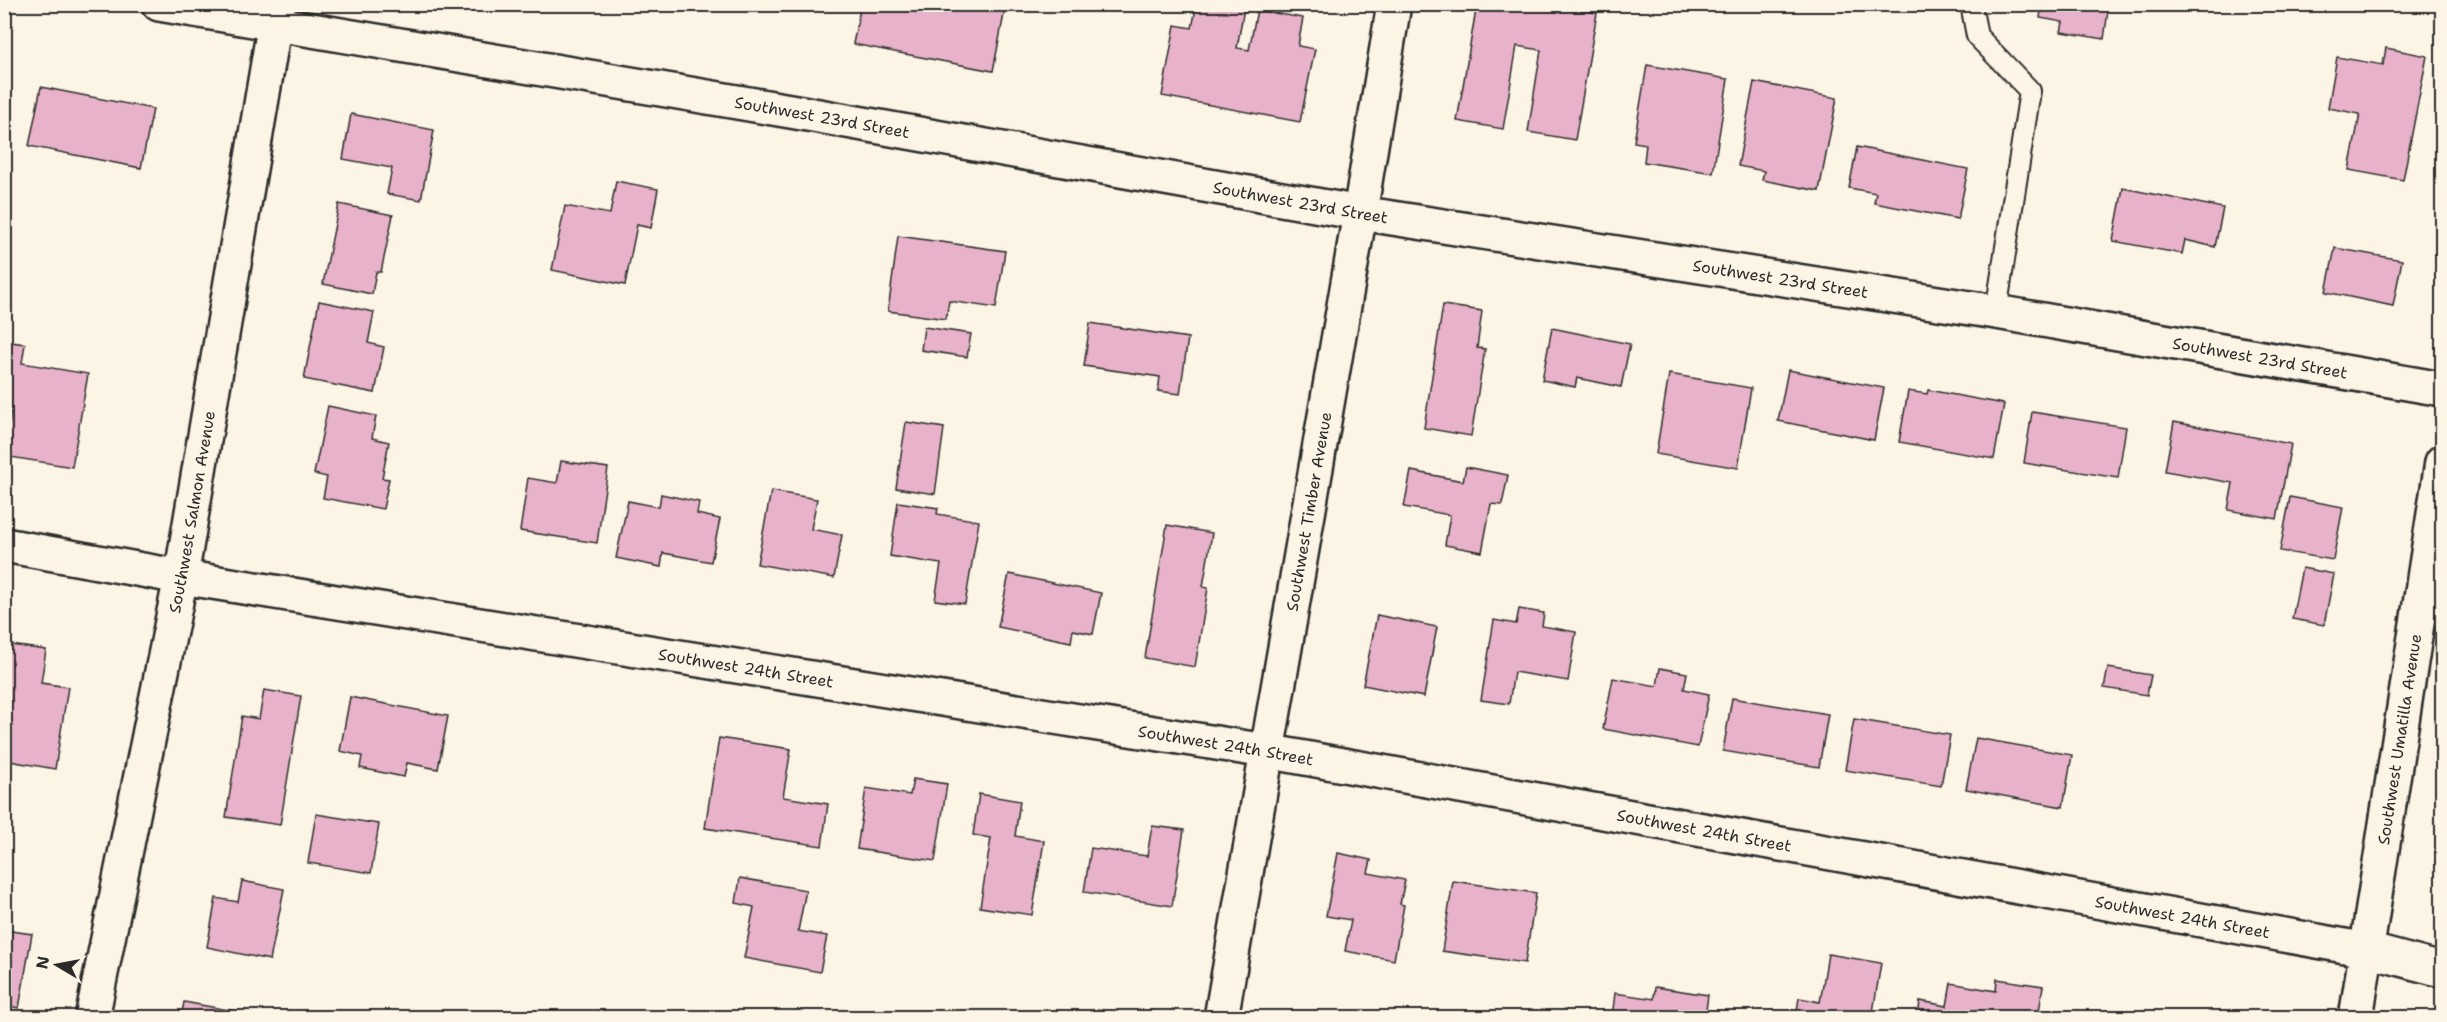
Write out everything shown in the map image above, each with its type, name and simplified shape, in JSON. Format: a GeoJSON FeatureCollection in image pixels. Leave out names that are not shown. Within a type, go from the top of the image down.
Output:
{"type":"FeatureCollection","features":[{"type":"Feature","properties":{"kind":"street","name":"Southwest 23rd Street"},"geometry":{"type":"LineString","coordinates":[[159,4],[277,14],[802,113],[1360,213],[1996,312],[2442,389]]}},
{"type":"Feature","properties":{"kind":"street","name":"Southwest Timber Avenue"},"geometry":{"type":"LineString","coordinates":[[1221,1017],[1394,4]]}},
{"type":"Feature","properties":{"kind":"street","name":"Southwest Salmon Avenue"},"geometry":{"type":"LineString","coordinates":[[92,1017],[181,577],[277,14]]}},
{"type":"Feature","properties":{"kind":"street","name":"Southwest Umatilla Avenue"},"geometry":{"type":"LineString","coordinates":[[2356,1017],[2442,462]]}},
{"type":"Feature","properties":{"kind":"street","name":"Southwest 24th Street"},"geometry":{"type":"LineString","coordinates":[[4,545],[181,577],[1266,750],[2367,950],[2442,970]]}},
{"type":"Feature","properties":{"kind":"lane"},"geometry":{"type":"LineString","coordinates":[[1971,4],[1977,36],[2030,90],[1996,312]]}},
{"type":"Feature","properties":{"kind":"building"},"geometry":{"type":"Polygon","coordinates":[[[861,4],[1006,4],[993,71],[853,44],[861,4]]]}},
{"type":"Feature","properties":{"kind":"building"},"geometry":{"type":"Polygon","coordinates":[[[1197,4],[1226,4],[1244,8],[1237,48],[1249,50],[1257,10],[1303,18],[1298,46],[1315,49],[1300,122],[1162,96],[1175,25],[1192,28],[1197,4]]]}},
{"type":"Feature","properties":{"kind":"building"},"geometry":{"type":"Polygon","coordinates":[[[1477,4],[1548,4],[1597,13],[1575,140],[1528,132],[1541,50],[1517,46],[1503,129],[1457,121],[1477,4]]]}},
{"type":"Feature","properties":{"kind":"building"},"geometry":{"type":"Polygon","coordinates":[[[2042,4],[2109,4],[2104,39],[2061,32],[2063,22],[2040,18],[2042,4]]]}},
{"type":"Feature","properties":{"kind":"building"},"geometry":{"type":"Polygon","coordinates":[[[2386,48],[2427,56],[2403,180],[2349,170],[2360,114],[2328,108],[2337,57],[2383,65],[2386,48]]]}},
{"type":"Feature","properties":{"kind":"building"},"geometry":{"type":"Polygon","coordinates":[[[1647,65],[1728,79],[1713,173],[1644,162],[1646,144],[1634,142],[1647,65]]]}},
{"type":"Feature","properties":{"kind":"building"},"geometry":{"type":"Polygon","coordinates":[[[1754,82],[1837,98],[1819,191],[1762,180],[1764,171],[1738,166],[1754,82]]]}},
{"type":"Feature","properties":{"kind":"building"},"geometry":{"type":"Polygon","coordinates":[[[41,87],[153,109],[141,168],[29,146],[41,87]]]}},
{"type":"Feature","properties":{"kind":"building"},"geometry":{"type":"Polygon","coordinates":[[[351,114],[434,130],[421,200],[387,194],[392,168],[343,159],[351,114]]]}},
{"type":"Feature","properties":{"kind":"building"},"geometry":{"type":"Polygon","coordinates":[[[1857,147],[1968,169],[1958,219],[1874,203],[1876,193],[1849,188],[1857,147]]]}},
{"type":"Feature","properties":{"kind":"building"},"geometry":{"type":"Polygon","coordinates":[[[616,181],[658,189],[651,228],[637,225],[625,285],[552,270],[565,206],[610,214],[616,181]]]}},
{"type":"Feature","properties":{"kind":"building"},"geometry":{"type":"Polygon","coordinates":[[[2123,188],[2223,208],[2215,247],[2185,240],[2182,254],[2113,241],[2123,188]]]}},
{"type":"Feature","properties":{"kind":"building"},"geometry":{"type":"Polygon","coordinates":[[[339,204],[393,215],[381,272],[376,272],[372,294],[323,284],[339,204]]]}},
{"type":"Feature","properties":{"kind":"building"},"geometry":{"type":"Polygon","coordinates":[[[898,236],[1005,251],[996,308],[949,301],[946,319],[888,311],[898,236]]]}},
{"type":"Feature","properties":{"kind":"building"},"geometry":{"type":"Polygon","coordinates":[[[2335,248],[2402,260],[2393,306],[2326,292],[2335,248]]]}},
{"type":"Feature","properties":{"kind":"building"},"geometry":{"type":"Polygon","coordinates":[[[319,301],[374,312],[368,343],[384,347],[375,393],[304,379],[319,301]]]}},
{"type":"Feature","properties":{"kind":"building"},"geometry":{"type":"Polygon","coordinates":[[[1443,305],[1482,311],[1477,348],[1485,349],[1471,436],[1424,428],[1443,305]]]}},
{"type":"Feature","properties":{"kind":"building"},"geometry":{"type":"Polygon","coordinates":[[[1090,323],[1188,338],[1180,394],[1158,391],[1160,377],[1084,366],[1090,323]]]}},
{"type":"Feature","properties":{"kind":"building"},"geometry":{"type":"Polygon","coordinates":[[[924,327],[971,334],[967,357],[921,350],[924,327]]]}},
{"type":"Feature","properties":{"kind":"building"},"geometry":{"type":"Polygon","coordinates":[[[1552,328],[1630,344],[1621,387],[1577,378],[1575,387],[1542,380],[1552,328]]]}},
{"type":"Feature","properties":{"kind":"building"},"geometry":{"type":"Polygon","coordinates":[[[4,341],[25,344],[22,363],[88,374],[72,467],[4,456],[11,412],[4,411],[4,341]]]}},
{"type":"Feature","properties":{"kind":"building"},"geometry":{"type":"Polygon","coordinates":[[[1788,370],[1884,388],[1874,440],[1778,421],[1788,370]]]}},
{"type":"Feature","properties":{"kind":"building"},"geometry":{"type":"Polygon","coordinates":[[[1669,374],[1751,388],[1738,468],[1656,454],[1669,374]]]}},
{"type":"Feature","properties":{"kind":"building"},"geometry":{"type":"Polygon","coordinates":[[[1928,390],[2004,404],[1994,459],[1899,442],[1908,391],[1927,394],[1928,390]]]}},
{"type":"Feature","properties":{"kind":"building"},"geometry":{"type":"Polygon","coordinates":[[[328,406],[376,416],[372,438],[389,442],[382,478],[389,479],[383,509],[323,498],[327,477],[314,474],[328,406]]]}},
{"type":"Feature","properties":{"kind":"building"},"geometry":{"type":"Polygon","coordinates":[[[2032,412],[2126,427],[2118,478],[2024,463],[2032,412]]]}},
{"type":"Feature","properties":{"kind":"building"},"geometry":{"type":"Polygon","coordinates":[[[906,422],[944,428],[935,494],[896,488],[906,422]]]}},
{"type":"Feature","properties":{"kind":"building"},"geometry":{"type":"Polygon","coordinates":[[[2174,422],[2291,444],[2277,519],[2228,510],[2233,483],[2165,471],[2174,422]]]}},
{"type":"Feature","properties":{"kind":"building"},"geometry":{"type":"Polygon","coordinates":[[[561,461],[608,468],[597,543],[520,531],[528,478],[557,483],[561,461]]]}},
{"type":"Feature","properties":{"kind":"building"},"geometry":{"type":"Polygon","coordinates":[[[1466,467],[1508,475],[1502,505],[1491,504],[1482,552],[1445,545],[1450,515],[1404,507],[1411,471],[1463,481],[1466,467]]]}},
{"type":"Feature","properties":{"kind":"building"},"geometry":{"type":"Polygon","coordinates":[[[771,491],[817,499],[811,529],[842,535],[834,578],[757,564],[771,491]]]}},
{"type":"Feature","properties":{"kind":"building"},"geometry":{"type":"Polygon","coordinates":[[[661,494],[699,502],[697,514],[720,519],[711,562],[663,553],[661,567],[616,558],[628,501],[659,507],[661,494]]]}},
{"type":"Feature","properties":{"kind":"building"},"geometry":{"type":"Polygon","coordinates":[[[2290,497],[2343,507],[2333,560],[2280,551],[2290,497]]]}},
{"type":"Feature","properties":{"kind":"building"},"geometry":{"type":"Polygon","coordinates":[[[898,502],[938,508],[937,514],[979,521],[965,604],[935,600],[941,564],[890,556],[898,502]]]}},
{"type":"Feature","properties":{"kind":"building"},"geometry":{"type":"Polygon","coordinates":[[[1167,525],[1212,533],[1203,587],[1208,588],[1195,667],[1145,658],[1167,525]]]}},
{"type":"Feature","properties":{"kind":"building"},"geometry":{"type":"Polygon","coordinates":[[[2302,568],[2334,574],[2324,625],[2292,619],[2302,568]]]}},
{"type":"Feature","properties":{"kind":"building"},"geometry":{"type":"Polygon","coordinates":[[[1009,574],[1101,593],[1093,634],[1073,630],[1071,642],[998,627],[1009,574]]]}},
{"type":"Feature","properties":{"kind":"building"},"geometry":{"type":"Polygon","coordinates":[[[1519,609],[1544,613],[1542,626],[1576,632],[1568,681],[1514,672],[1509,704],[1481,700],[1494,620],[1516,624],[1519,609]]]}},
{"type":"Feature","properties":{"kind":"building"},"geometry":{"type":"Polygon","coordinates":[[[1377,615],[1437,627],[1424,697],[1363,685],[1377,615]]]}},
{"type":"Feature","properties":{"kind":"building"},"geometry":{"type":"Polygon","coordinates":[[[4,644],[46,650],[41,683],[68,687],[55,769],[4,760],[4,644]]]}},
{"type":"Feature","properties":{"kind":"building"},"geometry":{"type":"Polygon","coordinates":[[[1660,668],[1687,673],[1684,689],[1709,694],[1698,747],[1603,729],[1613,678],[1657,686],[1660,668]]]}},
{"type":"Feature","properties":{"kind":"building"},"geometry":{"type":"Polygon","coordinates":[[[2108,668],[2151,675],[2147,695],[2104,688],[2108,668]]]}},
{"type":"Feature","properties":{"kind":"building"},"geometry":{"type":"Polygon","coordinates":[[[264,690],[301,696],[280,825],[226,817],[242,716],[259,719],[264,690]]]}},
{"type":"Feature","properties":{"kind":"building"},"geometry":{"type":"Polygon","coordinates":[[[350,697],[448,716],[438,769],[407,763],[404,777],[360,768],[362,756],[340,751],[350,697]]]}},
{"type":"Feature","properties":{"kind":"building"},"geometry":{"type":"Polygon","coordinates":[[[1732,698],[1828,714],[1819,767],[1723,751],[1732,698]]]}},
{"type":"Feature","properties":{"kind":"building"},"geometry":{"type":"Polygon","coordinates":[[[1854,719],[1950,735],[1941,786],[1845,770],[1854,719]]]}},
{"type":"Feature","properties":{"kind":"building"},"geometry":{"type":"Polygon","coordinates":[[[719,738],[791,749],[783,797],[828,804],[822,846],[705,828],[719,738]]]}},
{"type":"Feature","properties":{"kind":"building"},"geometry":{"type":"Polygon","coordinates":[[[1976,738],[2072,755],[2063,807],[1966,789],[1976,738]]]}},
{"type":"Feature","properties":{"kind":"building"},"geometry":{"type":"Polygon","coordinates":[[[913,779],[947,784],[935,861],[857,849],[866,788],[910,795],[913,779]]]}},
{"type":"Feature","properties":{"kind":"building"},"geometry":{"type":"Polygon","coordinates":[[[979,794],[1020,801],[1015,836],[1044,841],[1032,915],[980,907],[991,838],[973,835],[979,794]]]}},
{"type":"Feature","properties":{"kind":"building"},"geometry":{"type":"Polygon","coordinates":[[[316,814],[379,824],[371,873],[308,863],[316,814]]]}},
{"type":"Feature","properties":{"kind":"building"},"geometry":{"type":"Polygon","coordinates":[[[1152,826],[1184,830],[1172,906],[1084,892],[1091,848],[1147,856],[1152,826]]]}},
{"type":"Feature","properties":{"kind":"building"},"geometry":{"type":"Polygon","coordinates":[[[1338,853],[1371,860],[1368,873],[1405,880],[1400,904],[1404,905],[1394,960],[1345,951],[1351,920],[1326,916],[1338,853]]]}},
{"type":"Feature","properties":{"kind":"building"},"geometry":{"type":"Polygon","coordinates":[[[740,878],[806,890],[798,931],[827,936],[820,972],[744,958],[754,907],[736,903],[740,878]]]}},
{"type":"Feature","properties":{"kind":"building"},"geometry":{"type":"Polygon","coordinates":[[[242,881],[284,889],[270,960],[207,947],[216,898],[238,902],[242,881]]]}},
{"type":"Feature","properties":{"kind":"building"},"geometry":{"type":"Polygon","coordinates":[[[1453,881],[1536,893],[1525,963],[1442,951],[1453,881]]]}},
{"type":"Feature","properties":{"kind":"building"},"geometry":{"type":"Polygon","coordinates":[[[4,903],[8,903],[4,925],[4,903]]]}},
{"type":"Feature","properties":{"kind":"building"},"geometry":{"type":"Polygon","coordinates":[[[4,930],[32,934],[19,1008],[4,1005],[4,930]]]}},
{"type":"Feature","properties":{"kind":"building"},"geometry":{"type":"Polygon","coordinates":[[[1828,954],[1881,963],[1872,1018],[1796,1018],[1799,998],[1820,1002],[1828,954]]]}},
{"type":"Feature","properties":{"kind":"building"},"geometry":{"type":"Polygon","coordinates":[[[1997,979],[2043,986],[2038,1018],[1918,1018],[1920,1001],[1947,1006],[1951,983],[1996,991],[1997,979]]]}},
{"type":"Feature","properties":{"kind":"building"},"geometry":{"type":"Polygon","coordinates":[[[1655,987],[1708,995],[1705,1018],[1612,1018],[1615,993],[1654,999],[1655,987]]]}},
{"type":"Feature","properties":{"kind":"building"},"geometry":{"type":"Polygon","coordinates":[[[184,1002],[273,1018],[181,1018],[184,1002]]]}},
{"type":"Feature","properties":{"kind":"building"},"geometry":{"type":"Polygon","coordinates":[[[2217,1013],[2249,1018],[2217,1018],[2217,1013]]]}}]}
